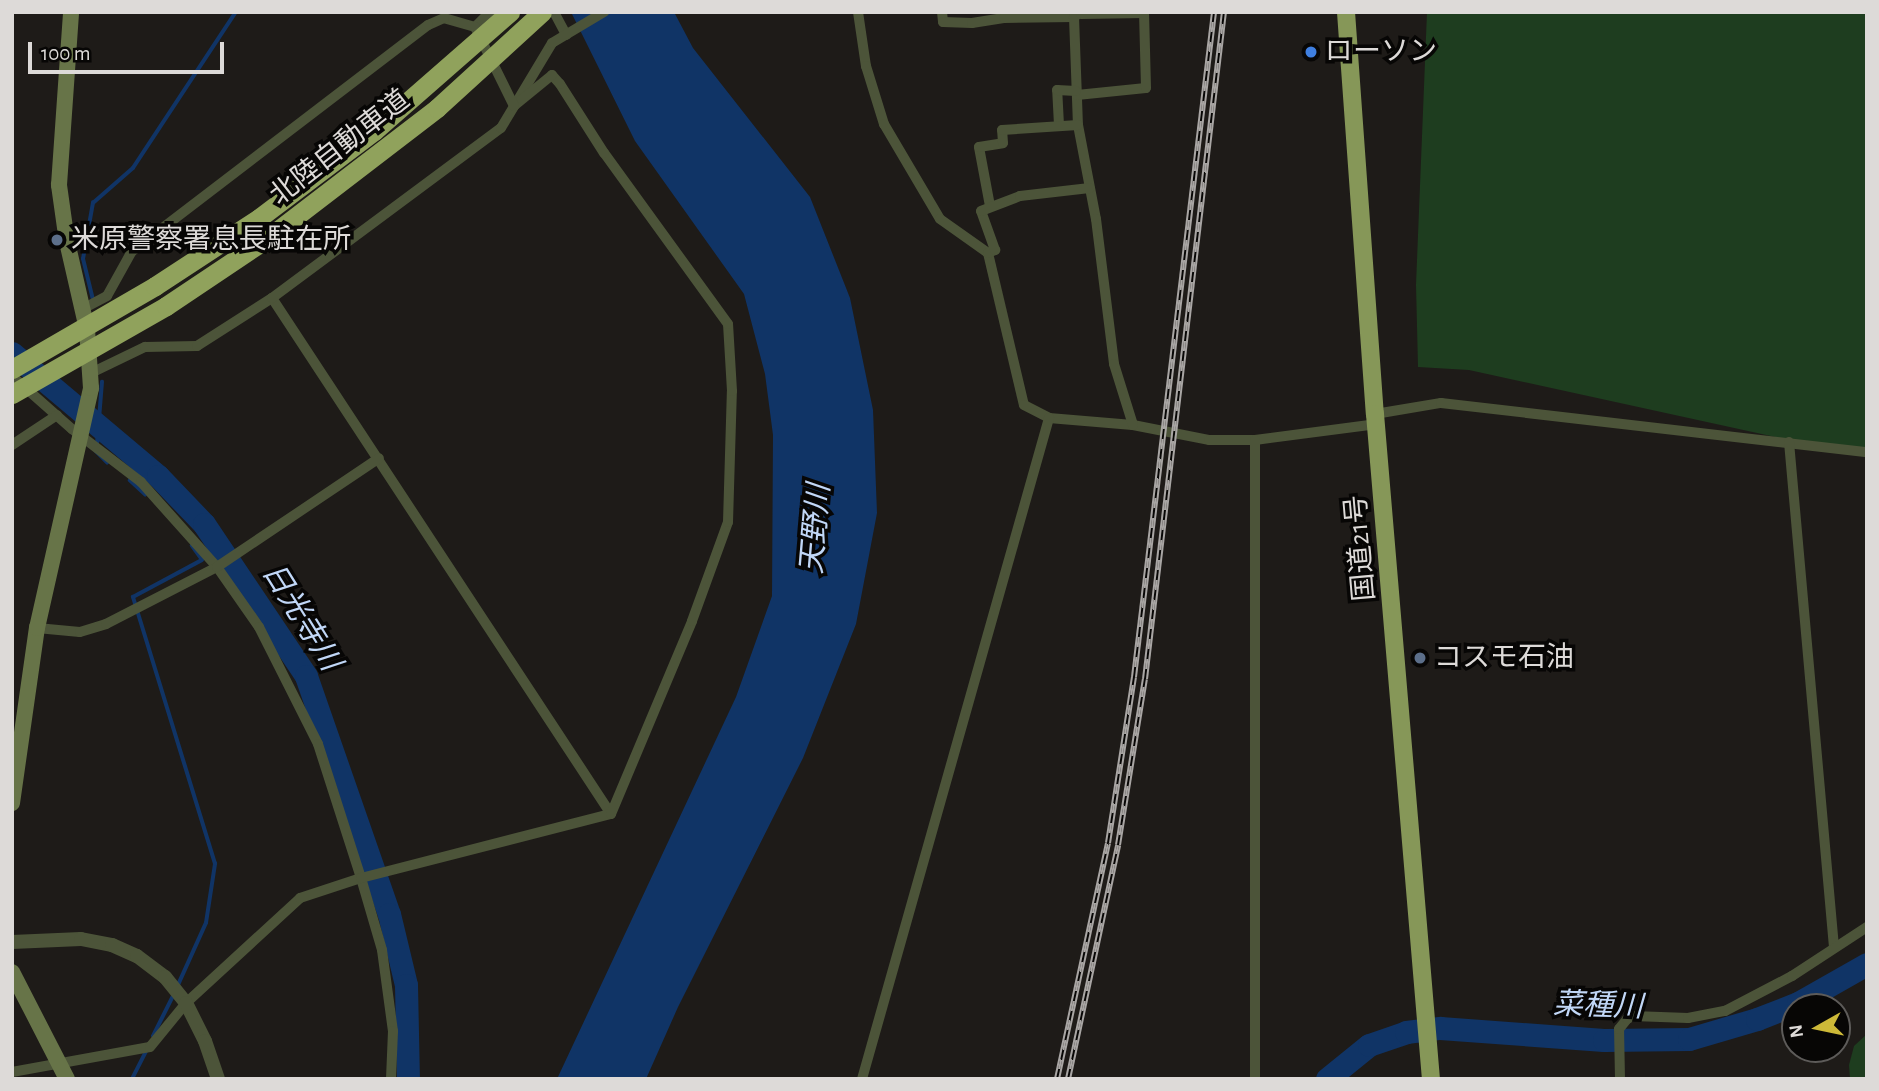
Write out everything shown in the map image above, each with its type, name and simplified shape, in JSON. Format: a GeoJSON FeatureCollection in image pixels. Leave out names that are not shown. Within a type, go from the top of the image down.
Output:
{"type":"FeatureCollection","features":[{"type":"Feature","properties":{"kind":"highway","name":"北陸自動車道"},"geometry":{"type":"LineString","coordinates":[[12,369],[155,286],[319,174],[475,36],[510,12]]}},
{"type":"Feature","properties":{"kind":"highway","name":"北陸自動車道"},"geometry":{"type":"LineString","coordinates":[[12,394],[166,306],[329,194],[483,67],[542,12]]}},
{"type":"Feature","properties":{"kind":"highway","name":"国道21号"},"geometry":{"type":"LineString","coordinates":[[1346,12],[1376,419],[1431,1073]]}},
{"type":"Feature","properties":{"kind":"main road"},"geometry":{"type":"LineString","coordinates":[[12,803],[37,628],[89,401],[93,372],[83,309],[67,242],[59,185],[71,12]]}},
{"type":"Feature","properties":{"kind":"main road"},"geometry":{"type":"LineString","coordinates":[[12,972],[63,1072]]}},
{"type":"Feature","properties":{"kind":"street"},"geometry":{"type":"LineString","coordinates":[[475,36],[490,12]]}},
{"type":"Feature","properties":{"kind":"street"},"geometry":{"type":"LineString","coordinates":[[554,12],[566,35]]}},
{"type":"Feature","properties":{"kind":"street"},"geometry":{"type":"LineString","coordinates":[[93,372],[145,347],[197,346],[272,298],[501,128],[552,43],[604,12]]}},
{"type":"Feature","properties":{"kind":"street"},"geometry":{"type":"LineString","coordinates":[[858,12],[866,66],[884,124],[940,219],[988,253],[1024,405],[1049,418],[1133,425],[1209,440],[1255,440],[1376,419],[1441,403],[1867,452]]}},
{"type":"Feature","properties":{"kind":"street"},"geometry":{"type":"LineString","coordinates":[[942,12],[943,22],[972,23],[1003,18],[1144,13],[1146,88],[1077,93],[1057,90],[1059,125]]}},
{"type":"Feature","properties":{"kind":"street"},"geometry":{"type":"LineString","coordinates":[[1079,14],[1077,125],[1090,188],[1114,364],[1133,425]]}},
{"type":"Feature","properties":{"kind":"street"},"geometry":{"type":"LineString","coordinates":[[83,309],[107,296],[132,251],[428,25],[444,18],[475,36],[503,77],[514,106]]}},
{"type":"Feature","properties":{"kind":"street"},"geometry":{"type":"LineString","coordinates":[[514,106],[552,75],[604,153],[728,324],[732,391],[728,522],[692,621],[611,814]]}},
{"type":"Feature","properties":{"kind":"street"},"geometry":{"type":"LineString","coordinates":[[990,206],[979,147],[1003,143],[1002,130],[1077,125]]}},
{"type":"Feature","properties":{"kind":"street"},"geometry":{"type":"LineString","coordinates":[[988,253],[995,250],[981,211],[1020,196],[1090,188]]}},
{"type":"Feature","properties":{"kind":"street"},"geometry":{"type":"LineString","coordinates":[[272,298],[611,814]]}},
{"type":"Feature","properties":{"kind":"street"},"geometry":{"type":"LineString","coordinates":[[12,376],[141,482],[217,566],[258,627],[318,744],[364,877],[382,950],[393,1031],[391,1079]]}},
{"type":"Feature","properties":{"kind":"street"},"geometry":{"type":"LineString","coordinates":[[12,445],[57,415]]}},
{"type":"Feature","properties":{"kind":"street"},"geometry":{"type":"LineString","coordinates":[[862,1079],[1049,418]]}},
{"type":"Feature","properties":{"kind":"street"},"geometry":{"type":"LineString","coordinates":[[1255,440],[1255,1079]]}},
{"type":"Feature","properties":{"kind":"street"},"geometry":{"type":"LineString","coordinates":[[1789,442],[1834,947]]}},
{"type":"Feature","properties":{"kind":"street"},"geometry":{"type":"LineString","coordinates":[[37,628],[80,632],[106,624],[217,566],[379,458]]}},
{"type":"Feature","properties":{"kind":"street"},"geometry":{"type":"LineString","coordinates":[[12,1072],[16,1069],[63,1072],[150,1047],[186,1003],[300,898],[364,877],[611,814]]}},
{"type":"Feature","properties":{"kind":"street"},"geometry":{"type":"LineString","coordinates":[[1620,1079],[1619,1029],[1627,1019],[1633,1016],[1688,1018],[1726,1011],[1792,976],[1867,927]]}},
{"type":"Feature","properties":{"kind":"street"},"geometry":{"type":"LineString","coordinates":[[12,942],[55,938],[112,945],[137,956],[165,977],[186,1003],[205,1041],[218,1079]]}},
{"type":"Feature","properties":{"kind":"green space"},"geometry":{"type":"Polygon","coordinates":[[[1427,12],[1867,12],[1867,457],[1469,370],[1418,367],[1416,285],[1427,12]]]}},
{"type":"Feature","properties":{"kind":"green space"},"geometry":{"type":"Polygon","coordinates":[[[1867,1034],[1867,1079],[1850,1079],[1849,1065],[1854,1046],[1867,1034]]]}},
{"type":"Feature","properties":{"kind":"water","name":"天野川"},"geometry":{"type":"Polygon","coordinates":[[[571,12],[674,12],[693,48],[810,197],[850,298],[873,410],[877,513],[856,624],[803,758],[678,1007],[646,1079],[557,1079],[736,697],[772,596],[773,435],[765,374],[744,294],[635,141],[571,12]]]}},
{"type":"Feature","properties":{"kind":"waterway"},"geometry":{"type":"LineString","coordinates":[[93,300],[83,259],[93,203],[133,168],[236,12]]}},
{"type":"Feature","properties":{"kind":"waterway","name":"日光寺川"},"geometry":{"type":"LineString","coordinates":[[12,353],[158,476],[204,524],[306,676],[389,914],[406,985],[408,1079]]}},
{"type":"Feature","properties":{"kind":"waterway"},"geometry":{"type":"LineString","coordinates":[[97,444],[102,382]]}},
{"type":"Feature","properties":{"kind":"waterway"},"geometry":{"type":"LineString","coordinates":[[96,451],[107,462]]}},
{"type":"Feature","properties":{"kind":"waterway"},"geometry":{"type":"LineString","coordinates":[[130,480],[145,494]]}},
{"type":"Feature","properties":{"kind":"waterway"},"geometry":{"type":"LineString","coordinates":[[178,985],[206,923],[215,864],[133,597],[202,560],[192,546]]}},
{"type":"Feature","properties":{"kind":"waterway","name":"菜種川"},"geometry":{"type":"LineString","coordinates":[[1327,1079],[1369,1045],[1406,1032],[1440,1028],[1604,1040],[1689,1039],[1757,1019],[1798,1003],[1867,964]]}},
{"type":"Feature","properties":{"kind":"waterway"},"geometry":{"type":"LineString","coordinates":[[153,1036],[173,996]]}},
{"type":"Feature","properties":{"kind":"waterway"},"geometry":{"type":"LineString","coordinates":[[132,1079],[147,1049]]}},
{"type":"Feature","properties":{"kind":"railway"},"geometry":{"type":"LineString","coordinates":[[1057,1079],[1108,843],[1134,677],[1214,12]]}},
{"type":"Feature","properties":{"kind":"railway"},"geometry":{"type":"LineString","coordinates":[[1068,1079],[1118,845],[1145,679],[1224,12]]}},
{"type":"Feature","properties":{"kind":"place","name":"ローソン"},"geometry":{"type":"Point","coordinates":[1311,52]}},
{"type":"Feature","properties":{"kind":"place","name":"米原警察署息長駐在所"},"geometry":{"type":"Point","coordinates":[57,240]}},
{"type":"Feature","properties":{"kind":"place","name":"コスモ石油"},"geometry":{"type":"Point","coordinates":[1420,658]}}]}
